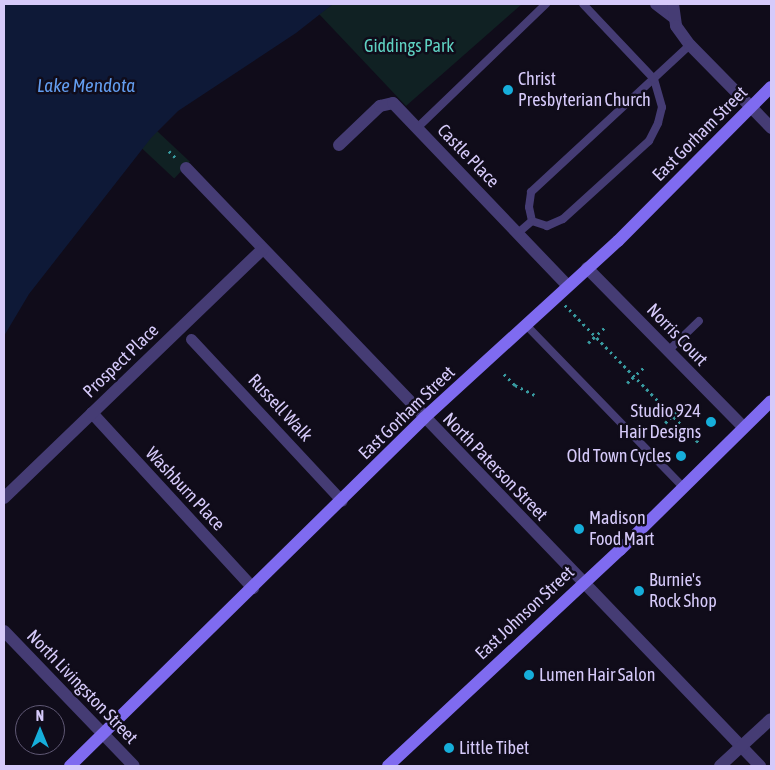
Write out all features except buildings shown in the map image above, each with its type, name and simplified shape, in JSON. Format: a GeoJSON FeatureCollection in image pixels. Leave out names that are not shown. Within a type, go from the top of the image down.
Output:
{"type":"FeatureCollection","features":[{"type":"Feature","properties":{"kind":"main road","name":"East Gorham Street"},"geometry":{"type":"LineString","coordinates":[[70,766],[342,501],[424,418],[587,268],[771,88]]}},
{"type":"Feature","properties":{"kind":"main road","name":"East Johnson Street"},"geometry":{"type":"LineString","coordinates":[[388,766],[583,583],[771,401]]}},
{"type":"Feature","properties":{"kind":"street"},"geometry":{"type":"LineString","coordinates":[[656,4],[673,17],[690,45],[771,128]]}},
{"type":"Feature","properties":{"kind":"street"},"geometry":{"type":"LineString","coordinates":[[673,4],[673,17]]}},
{"type":"Feature","properties":{"kind":"street","name":"Castle Place"},"geometry":{"type":"LineString","coordinates":[[338,145],[384,103],[396,106],[567,285]]}},
{"type":"Feature","properties":{"kind":"street","name":"North Paterson Street"},"geometry":{"type":"LineString","coordinates":[[186,168],[760,766]]}},
{"type":"Feature","properties":{"kind":"street","name":"Prospect Place"},"geometry":{"type":"LineString","coordinates":[[4,498],[92,413],[187,334],[263,249]]}},
{"type":"Feature","properties":{"kind":"street","name":"Norris Court"},"geometry":{"type":"LineString","coordinates":[[587,268],[743,427]]}},
{"type":"Feature","properties":{"kind":"street","name":"Russell Walk"},"geometry":{"type":"LineString","coordinates":[[187,334],[342,501]]}},
{"type":"Feature","properties":{"kind":"street","name":"Washburn Place"},"geometry":{"type":"LineString","coordinates":[[92,413],[253,588]]}},
{"type":"Feature","properties":{"kind":"street","name":"North Livingston Street"},"geometry":{"type":"LineString","coordinates":[[4,631],[134,766]]}},
{"type":"Feature","properties":{"kind":"street"},"geometry":{"type":"LineString","coordinates":[[720,766],[771,718]]}},
{"type":"Feature","properties":{"kind":"lane"},"geometry":{"type":"LineString","coordinates":[[417,128],[546,4]]}},
{"type":"Feature","properties":{"kind":"lane"},"geometry":{"type":"LineString","coordinates":[[532,222],[547,226],[563,219],[649,141],[662,107],[654,79],[583,4]]}},
{"type":"Feature","properties":{"kind":"lane"},"geometry":{"type":"LineString","coordinates":[[532,222],[529,207],[531,192],[690,45]]}},
{"type":"Feature","properties":{"kind":"lane"},"geometry":{"type":"LineString","coordinates":[[518,233],[532,222]]}},
{"type":"Feature","properties":{"kind":"lane"},"geometry":{"type":"LineString","coordinates":[[668,351],[699,321]]}},
{"type":"Feature","properties":{"kind":"lane"},"geometry":{"type":"LineString","coordinates":[[526,325],[683,487]]}},
{"type":"Feature","properties":{"kind":"path"},"geometry":{"type":"LineString","coordinates":[[556,296],[700,444]]}},
{"type":"Feature","properties":{"kind":"path"},"geometry":{"type":"LineString","coordinates":[[588,343],[605,327]]}},
{"type":"Feature","properties":{"kind":"path"},"geometry":{"type":"LineString","coordinates":[[627,383],[644,367]]}},
{"type":"Feature","properties":{"kind":"path"},"geometry":{"type":"LineString","coordinates":[[504,374],[515,385],[535,395]]}},
{"type":"Feature","properties":{"kind":"path"},"geometry":{"type":"LineString","coordinates":[[665,423],[682,406]]}},
{"type":"Feature","properties":{"kind":"green space","name":"Giddings Park"},"geometry":{"type":"Polygon","coordinates":[[[333,4],[522,4],[406,106],[319,14],[333,4]]]}},
{"type":"Feature","properties":{"kind":"green space"},"geometry":{"type":"Polygon","coordinates":[[[157,131],[190,162],[174,179],[141,148],[157,131]]]}},
{"type":"Feature","properties":{"kind":"water","name":"Lake Mendota"},"geometry":{"type":"Polygon","coordinates":[[[4,4],[333,4],[296,33],[178,111],[151,138],[29,294],[4,336],[4,4]]]}},
{"type":"Feature","properties":{"kind":"place","name":"Christ Presbyterian Church"},"geometry":{"type":"Point","coordinates":[508,90]}},
{"type":"Feature","properties":{"kind":"place","name":"Studio 924 Hair Designs"},"geometry":{"type":"Point","coordinates":[711,422]}},
{"type":"Feature","properties":{"kind":"place","name":"Old Town Cycles"},"geometry":{"type":"Point","coordinates":[681,456]}},
{"type":"Feature","properties":{"kind":"place","name":"Madison Food Mart"},"geometry":{"type":"Point","coordinates":[579,529]}},
{"type":"Feature","properties":{"kind":"place","name":"Burnie's Rock Shop"},"geometry":{"type":"Point","coordinates":[639,591]}},
{"type":"Feature","properties":{"kind":"place","name":"Lumen Hair Salon"},"geometry":{"type":"Point","coordinates":[529,675]}},
{"type":"Feature","properties":{"kind":"place","name":"Little Tibet"},"geometry":{"type":"Point","coordinates":[449,748]}}]}
